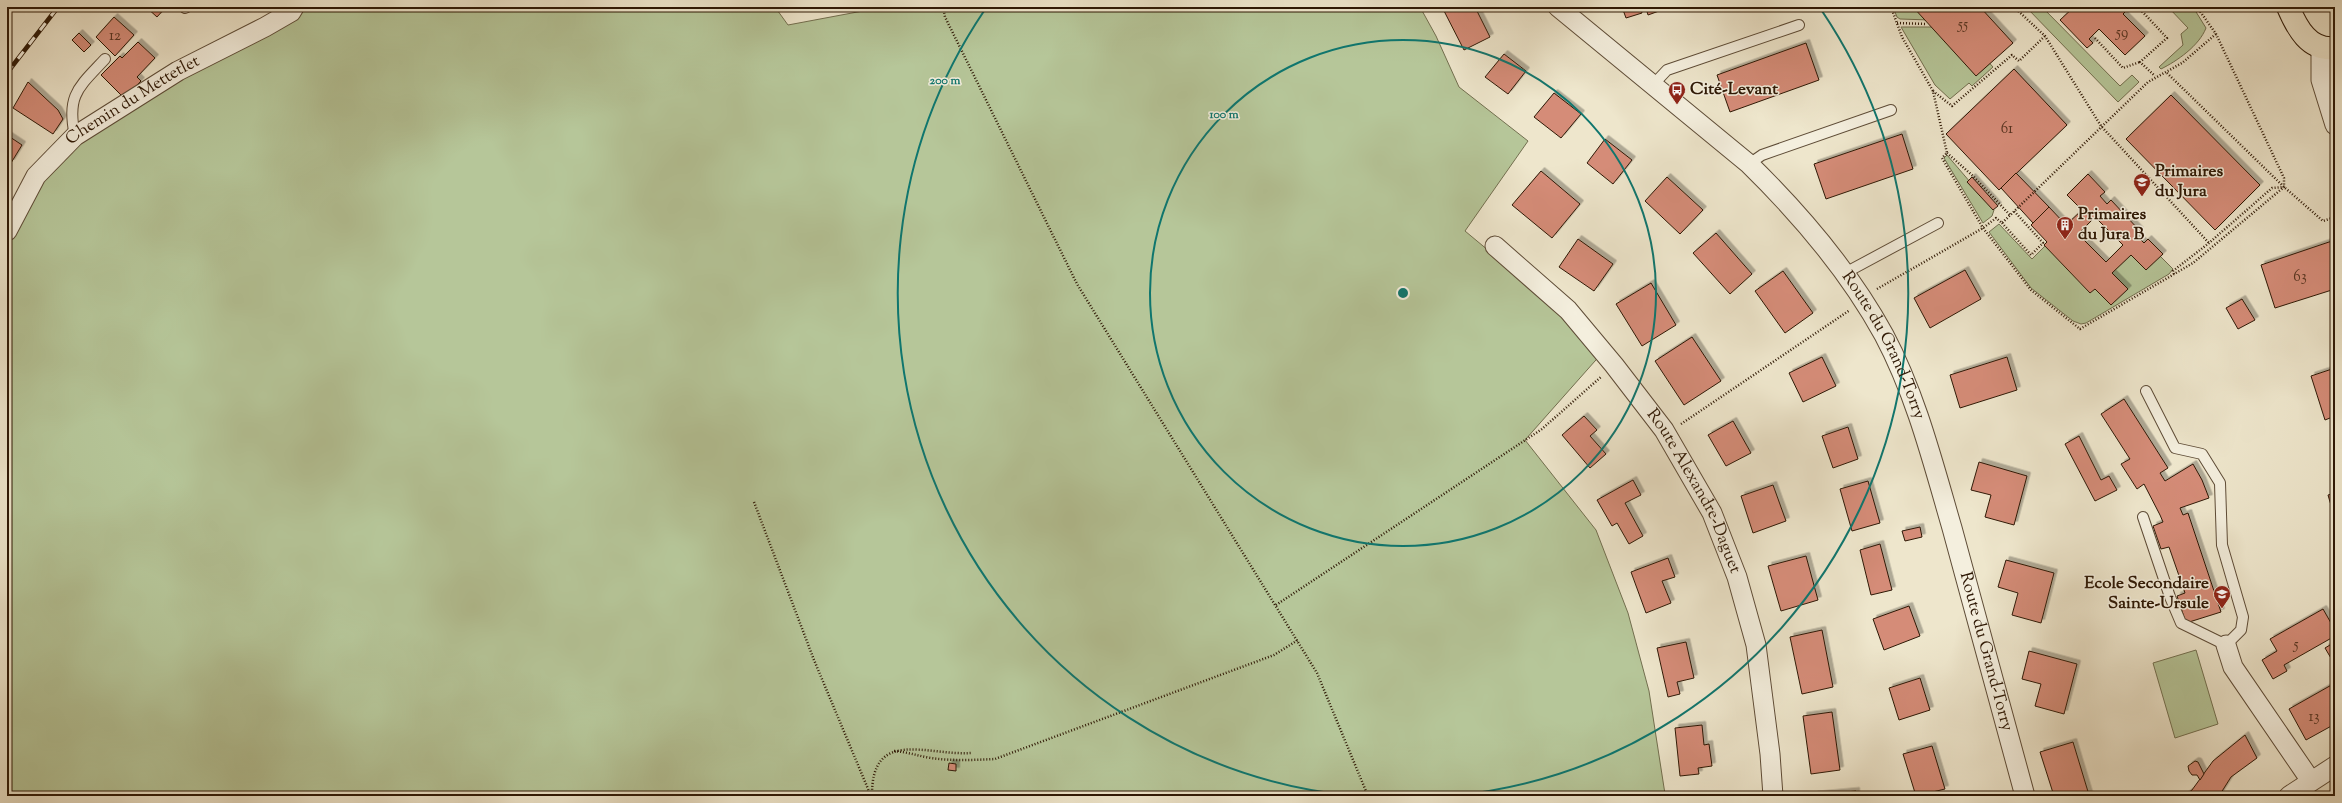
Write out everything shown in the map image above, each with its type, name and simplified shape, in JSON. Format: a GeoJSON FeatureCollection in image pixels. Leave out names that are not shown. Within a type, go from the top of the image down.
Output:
{"type":"FeatureCollection","features":[{"type":"Feature","properties":{"kind":"main road"},"geometry":{"type":"LineString","coordinates":[[2288,7],[2301,32],[2328,48]]}},
{"type":"Feature","properties":{"kind":"street","name":"Chemin du Mettetlet"},"geometry":{"type":"LineString","coordinates":[[7,232],[36,176],[75,136],[178,71],[265,27],[291,12],[294,7]]}},
{"type":"Feature","properties":{"kind":"street","name":"Route du Grand-Torry"},"geometry":{"type":"LineString","coordinates":[[1558,7],[1652,86],[1749,164],[1774,189],[1819,239],[1845,274],[1884,336],[1908,388],[1930,450],[2025,796]]}},
{"type":"Feature","properties":{"kind":"street"},"geometry":{"type":"LineString","coordinates":[[2328,48],[2321,80],[2335,126]]}},
{"type":"Feature","properties":{"kind":"street","name":"Route Alexandre-Daguet"},"geometry":{"type":"LineString","coordinates":[[1495,246],[1568,310],[1614,365],[1664,430],[1712,512],[1737,577],[1756,645],[1770,754],[1773,796]]}},
{"type":"Feature","properties":{"kind":"street"},"geometry":{"type":"LineString","coordinates":[[2226,645],[2233,667],[2311,781]]}},
{"type":"Feature","properties":{"kind":"street"},"geometry":{"type":"LineString","coordinates":[[2289,796],[2335,766]]}},
{"type":"Feature","properties":{"kind":"lane"},"geometry":{"type":"LineString","coordinates":[[1652,86],[1667,70],[1798,25]]}},
{"type":"Feature","properties":{"kind":"lane"},"geometry":{"type":"LineString","coordinates":[[75,136],[71,116],[74,98],[81,85],[105,59]]}},
{"type":"Feature","properties":{"kind":"lane"},"geometry":{"type":"LineString","coordinates":[[1749,164],[1762,156],[1892,110]]}},
{"type":"Feature","properties":{"kind":"lane"},"geometry":{"type":"LineString","coordinates":[[1845,274],[1938,223]]}},
{"type":"Feature","properties":{"kind":"lane"},"geometry":{"type":"LineString","coordinates":[[2143,517],[2170,597],[2181,623],[2226,645],[2242,630],[2243,617],[2222,545],[2220,484],[2202,454],[2175,448],[2146,392]]}},
{"type":"Feature","properties":{"kind":"path"},"geometry":{"type":"LineString","coordinates":[[943,7],[945,16],[1077,284],[1317,673],[1368,796]]}},
{"type":"Feature","properties":{"kind":"path"},"geometry":{"type":"LineString","coordinates":[[1890,7],[1902,37],[1933,91],[1947,153],[1973,176],[2010,215]]}},
{"type":"Feature","properties":{"kind":"path"},"geometry":{"type":"LineString","coordinates":[[2014,7],[2045,36],[2101,126],[2209,243]]}},
{"type":"Feature","properties":{"kind":"path"},"geometry":{"type":"LineString","coordinates":[[2095,38],[2123,68],[2140,62],[2167,38],[2138,7]]}},
{"type":"Feature","properties":{"kind":"path"},"geometry":{"type":"LineString","coordinates":[[1947,153],[1942,158],[1983,228],[2031,290],[2080,328],[2194,263],[2284,187],[2284,178],[2216,34],[2197,7]]}},
{"type":"Feature","properties":{"kind":"path"},"geometry":{"type":"LineString","coordinates":[[1897,23],[1926,24]]}},
{"type":"Feature","properties":{"kind":"path"},"geometry":{"type":"LineString","coordinates":[[2002,223],[2101,126],[2155,76],[2167,73],[2182,64],[2216,34]]}},
{"type":"Feature","properties":{"kind":"path"},"geometry":{"type":"LineString","coordinates":[[1933,91],[1952,106],[2012,55],[2018,61],[2045,36]]}},
{"type":"Feature","properties":{"kind":"path"},"geometry":{"type":"LineString","coordinates":[[2140,62],[2155,76]]}},
{"type":"Feature","properties":{"kind":"path"},"geometry":{"type":"LineString","coordinates":[[2167,73],[2284,187],[2323,221],[2335,217]]}},
{"type":"Feature","properties":{"kind":"path"},"geometry":{"type":"LineString","coordinates":[[2174,274],[2173,271],[2209,243],[2272,188],[2284,187]]}},
{"type":"Feature","properties":{"kind":"path"},"geometry":{"type":"LineString","coordinates":[[2335,187],[2331,188],[2335,202]]}},
{"type":"Feature","properties":{"kind":"path"},"geometry":{"type":"LineString","coordinates":[[1676,428],[1863,301],[1875,290],[1983,228],[1996,218],[2031,254],[2043,243],[2014,211]]}},
{"type":"Feature","properties":{"kind":"path"},"geometry":{"type":"LineString","coordinates":[[1276,605],[1542,429],[1614,365]]}},
{"type":"Feature","properties":{"kind":"path"},"geometry":{"type":"LineString","coordinates":[[754,502],[814,660],[872,796]]}},
{"type":"Feature","properties":{"kind":"path"},"geometry":{"type":"LineString","coordinates":[[894,751],[913,753],[930,758],[971,761],[994,759],[1274,654],[1298,640]]}},
{"type":"Feature","properties":{"kind":"path"},"geometry":{"type":"LineString","coordinates":[[872,796],[872,777],[880,761],[894,751],[911,748],[952,754],[971,753]]}},
{"type":"Feature","properties":{"kind":"green space"},"geometry":{"type":"Polygon","coordinates":[[[294,7],[775,7],[788,25],[884,7],[1420,7],[1436,36],[1459,87],[1528,141],[1465,231],[1584,330],[1603,352],[1525,440],[1596,530],[1628,613],[1649,691],[1665,794],[1660,796],[7,796],[7,231],[75,136],[294,7]]]}},
{"type":"Feature","properties":{"kind":"green space"},"geometry":{"type":"Polygon","coordinates":[[[1893,7],[1959,7],[1984,57],[1993,67],[1972,86],[1969,83],[1950,99],[1935,85],[1901,27],[1936,27],[1930,20],[1900,19],[1897,17],[1893,7]]]}},
{"type":"Feature","properties":{"kind":"green space"},"geometry":{"type":"Polygon","coordinates":[[[2026,7],[2042,7],[2120,86],[2132,75],[2139,82],[2118,102],[2026,7]]]}},
{"type":"Feature","properties":{"kind":"green space"},"geometry":{"type":"Polygon","coordinates":[[[2168,7],[2193,7],[2206,28],[2203,35],[2193,47],[2174,62],[2161,69],[2159,67],[2183,45],[2181,34],[2188,28],[2168,7]]]}},
{"type":"Feature","properties":{"kind":"green space"},"geometry":{"type":"Polygon","coordinates":[[[1947,155],[1994,210],[1992,216],[1983,223],[1944,158],[1947,155]]]}},
{"type":"Feature","properties":{"kind":"green space"},"geometry":{"type":"Polygon","coordinates":[[[1999,224],[2032,259],[2048,243],[2091,288],[2137,244],[2159,255],[2173,269],[2169,274],[2086,323],[2081,324],[2073,321],[2031,288],[1989,232],[1999,224]]]}},
{"type":"Feature","properties":{"kind":"green space"},"geometry":{"type":"Polygon","coordinates":[[[2196,650],[2218,724],[2175,738],[2153,663],[2196,650]]]}},
{"type":"Feature","properties":{"kind":"building"},"geometry":{"type":"Polygon","coordinates":[[[146,7],[166,7],[157,17],[146,7]]]}},
{"type":"Feature","properties":{"kind":"building"},"geometry":{"type":"Polygon","coordinates":[[[1442,7],[1475,7],[1490,37],[1464,50],[1442,7]]]}},
{"type":"Feature","properties":{"kind":"building"},"geometry":{"type":"Polygon","coordinates":[[[1622,7],[1670,7],[1648,15],[1646,8],[1641,9],[1642,13],[1626,18],[1622,7]]]}},
{"type":"Feature","properties":{"kind":"building"},"geometry":{"type":"Polygon","coordinates":[[[1913,7],[1980,7],[2013,43],[1976,76],[1913,7]]]}},
{"type":"Feature","properties":{"kind":"building"},"geometry":{"type":"Polygon","coordinates":[[[2074,7],[2130,7],[2123,14],[2145,36],[2125,55],[2099,29],[2089,39],[2093,43],[2087,48],[2060,20],[2074,7]]]}},
{"type":"Feature","properties":{"kind":"building"},"geometry":{"type":"Polygon","coordinates":[[[114,17],[134,35],[115,56],[96,37],[114,17]]]}},
{"type":"Feature","properties":{"kind":"building"},"geometry":{"type":"Polygon","coordinates":[[[79,33],[91,45],[84,52],[72,40],[79,33]]]}},
{"type":"Feature","properties":{"kind":"building"},"geometry":{"type":"Polygon","coordinates":[[[138,42],[155,58],[137,77],[141,81],[124,98],[101,75],[120,56],[122,58],[138,42]]]}},
{"type":"Feature","properties":{"kind":"building"},"geometry":{"type":"Polygon","coordinates":[[[1806,43],[1819,80],[1730,112],[1717,75],[1806,43]]]}},
{"type":"Feature","properties":{"kind":"building"},"geometry":{"type":"Polygon","coordinates":[[[1504,54],[1526,71],[1508,94],[1485,77],[1504,54]]]}},
{"type":"Feature","properties":{"kind":"building"},"geometry":{"type":"Polygon","coordinates":[[[2014,69],[2067,125],[1999,190],[1946,134],[2014,69]]]}},
{"type":"Feature","properties":{"kind":"building"},"geometry":{"type":"Polygon","coordinates":[[[28,82],[58,110],[63,119],[53,134],[13,108],[28,82]]]}},
{"type":"Feature","properties":{"kind":"building"},"geometry":{"type":"Polygon","coordinates":[[[1554,93],[1581,114],[1561,138],[1534,117],[1554,93]]]}},
{"type":"Feature","properties":{"kind":"building"},"geometry":{"type":"Polygon","coordinates":[[[2171,95],[2260,185],[2215,230],[2126,139],[2171,95]]]}},
{"type":"Feature","properties":{"kind":"building"},"geometry":{"type":"Polygon","coordinates":[[[1902,134],[1913,169],[1826,199],[1814,164],[1902,134]]]}},
{"type":"Feature","properties":{"kind":"building"},"geometry":{"type":"Polygon","coordinates":[[[7,135],[22,145],[11,163],[7,161],[7,135]]]}},
{"type":"Feature","properties":{"kind":"building"},"geometry":{"type":"Polygon","coordinates":[[[1605,139],[1632,160],[1613,184],[1587,163],[1605,139]]]}},
{"type":"Feature","properties":{"kind":"building"},"geometry":{"type":"Polygon","coordinates":[[[1541,171],[1580,204],[1552,238],[1512,205],[1541,171]]]}},
{"type":"Feature","properties":{"kind":"building"},"geometry":{"type":"Polygon","coordinates":[[[2016,173],[2049,207],[2033,223],[2001,188],[2016,173]]]}},
{"type":"Feature","properties":{"kind":"building","name":"Primaires du Jura B"},"geometry":{"type":"Polygon","coordinates":[[[2088,174],[2105,192],[2100,196],[2107,204],[2111,200],[2140,231],[2136,235],[2144,243],[2148,239],[2163,254],[2146,270],[2131,255],[2112,273],[2128,289],[2111,305],[2095,289],[2090,293],[2044,245],[2047,242],[2031,225],[2049,207],[2066,225],[2082,210],[2067,195],[2088,174]],[[2095,217],[2078,234],[2106,262],[2123,245],[2095,217]]]}},
{"type":"Feature","properties":{"kind":"building"},"geometry":{"type":"Polygon","coordinates":[[[1667,177],[1703,210],[1680,234],[1645,201],[1667,177]]]}},
{"type":"Feature","properties":{"kind":"building"},"geometry":{"type":"Polygon","coordinates":[[[1972,177],[1998,206],[1993,210],[1967,182],[1972,177]]]}},
{"type":"Feature","properties":{"kind":"building"},"geometry":{"type":"Polygon","coordinates":[[[1716,233],[1752,274],[1730,294],[1693,253],[1716,233]]]}},
{"type":"Feature","properties":{"kind":"building"},"geometry":{"type":"Polygon","coordinates":[[[1578,239],[1613,264],[1594,291],[1559,267],[1578,239]]]}},
{"type":"Feature","properties":{"kind":"building"},"geometry":{"type":"Polygon","coordinates":[[[2332,241],[2335,250],[2335,289],[2275,308],[2261,265],[2332,241]]]}},
{"type":"Feature","properties":{"kind":"building"},"geometry":{"type":"Polygon","coordinates":[[[1965,270],[1981,299],[1930,328],[1914,298],[1965,270]]]}},
{"type":"Feature","properties":{"kind":"building"},"geometry":{"type":"Polygon","coordinates":[[[1783,271],[1813,313],[1785,333],[1755,291],[1783,271]]]}},
{"type":"Feature","properties":{"kind":"building"},"geometry":{"type":"Polygon","coordinates":[[[1651,283],[1676,325],[1642,346],[1616,304],[1651,283]]]}},
{"type":"Feature","properties":{"kind":"building"},"geometry":{"type":"Polygon","coordinates":[[[2242,299],[2255,320],[2238,329],[2226,308],[2242,299]]]}},
{"type":"Feature","properties":{"kind":"building"},"geometry":{"type":"Polygon","coordinates":[[[1692,337],[1721,381],[1684,405],[1655,361],[1692,337]]]}},
{"type":"Feature","properties":{"kind":"building"},"geometry":{"type":"Polygon","coordinates":[[[1822,357],[1836,386],[1803,402],[1789,373],[1822,357]]]}},
{"type":"Feature","properties":{"kind":"building"},"geometry":{"type":"Polygon","coordinates":[[[2007,357],[2017,390],[1960,408],[1950,375],[2007,357]]]}},
{"type":"Feature","properties":{"kind":"building"},"geometry":{"type":"Polygon","coordinates":[[[2335,368],[2335,416],[2325,420],[2311,376],[2335,368]]]}},
{"type":"Feature","properties":{"kind":"building"},"geometry":{"type":"Polygon","coordinates":[[[2124,399],[2168,468],[2160,473],[2165,481],[2193,464],[2202,480],[2209,498],[2180,508],[2183,515],[2188,513],[2221,612],[2186,623],[2177,596],[2185,593],[2169,547],[2161,549],[2153,526],[2163,522],[2144,484],[2137,489],[2121,464],[2130,459],[2101,414],[2124,399]]]}},
{"type":"Feature","properties":{"kind":"building"},"geometry":{"type":"Polygon","coordinates":[[[1584,416],[1597,430],[1590,436],[1606,454],[1590,468],[1562,435],[1584,416]]]}},
{"type":"Feature","properties":{"kind":"building"},"geometry":{"type":"Polygon","coordinates":[[[1733,421],[1751,453],[1726,466],[1708,435],[1733,421]]]}},
{"type":"Feature","properties":{"kind":"building"},"geometry":{"type":"Polygon","coordinates":[[[1848,427],[1858,459],[1833,468],[1822,436],[1848,427]]]}},
{"type":"Feature","properties":{"kind":"building"},"geometry":{"type":"Polygon","coordinates":[[[2079,436],[2101,480],[2109,476],[2117,490],[2095,501],[2065,444],[2079,436]]]}},
{"type":"Feature","properties":{"kind":"building"},"geometry":{"type":"Polygon","coordinates":[[[1979,462],[2027,476],[2014,525],[1985,517],[1991,495],[1971,490],[1979,462]]]}},
{"type":"Feature","properties":{"kind":"building"},"geometry":{"type":"Polygon","coordinates":[[[1633,480],[1641,495],[1625,503],[1643,536],[1629,544],[1617,523],[1612,526],[1597,500],[1633,480]]]}},
{"type":"Feature","properties":{"kind":"building"},"geometry":{"type":"Polygon","coordinates":[[[1868,481],[1880,523],[1852,531],[1840,489],[1868,481]]]}},
{"type":"Feature","properties":{"kind":"building"},"geometry":{"type":"Polygon","coordinates":[[[1773,485],[1786,521],[1753,533],[1741,496],[1773,485]]]}},
{"type":"Feature","properties":{"kind":"building"},"geometry":{"type":"Polygon","coordinates":[[[2335,493],[2335,519],[2328,495],[2335,493]]]}},
{"type":"Feature","properties":{"kind":"building"},"geometry":{"type":"Polygon","coordinates":[[[1920,527],[1922,537],[1905,541],[1902,531],[1920,527]]]}},
{"type":"Feature","properties":{"kind":"building"},"geometry":{"type":"Polygon","coordinates":[[[1880,544],[1892,590],[1871,595],[1860,550],[1880,544]]]}},
{"type":"Feature","properties":{"kind":"building"},"geometry":{"type":"Polygon","coordinates":[[[1806,556],[1818,600],[1781,611],[1768,566],[1806,556]]]}},
{"type":"Feature","properties":{"kind":"building"},"geometry":{"type":"Polygon","coordinates":[[[1668,558],[1675,577],[1662,581],[1671,603],[1646,613],[1631,572],[1668,558]]]}},
{"type":"Feature","properties":{"kind":"building"},"geometry":{"type":"Polygon","coordinates":[[[2006,560],[2054,573],[2041,623],[2012,615],[2018,593],[1998,587],[2006,560]]]}},
{"type":"Feature","properties":{"kind":"building"},"geometry":{"type":"Polygon","coordinates":[[[1909,606],[1920,636],[1884,650],[1873,619],[1909,606]]]}},
{"type":"Feature","properties":{"kind":"building"},"geometry":{"type":"Polygon","coordinates":[[[2323,609],[2335,630],[2335,636],[2284,665],[2287,671],[2273,679],[2262,660],[2277,651],[2270,639],[2323,609]]]}},
{"type":"Feature","properties":{"kind":"building"},"geometry":{"type":"Polygon","coordinates":[[[1822,630],[1833,687],[1802,694],[1790,637],[1822,630]]]}},
{"type":"Feature","properties":{"kind":"building"},"geometry":{"type":"Polygon","coordinates":[[[1686,642],[1694,678],[1677,682],[1680,694],[1668,697],[1657,648],[1686,642]]]}},
{"type":"Feature","properties":{"kind":"building"},"geometry":{"type":"Polygon","coordinates":[[[2335,642],[2335,665],[2325,648],[2335,642]]]}},
{"type":"Feature","properties":{"kind":"building"},"geometry":{"type":"Polygon","coordinates":[[[2029,651],[2077,664],[2064,714],[2035,706],[2041,684],[2022,679],[2029,651]]]}},
{"type":"Feature","properties":{"kind":"building"},"geometry":{"type":"Polygon","coordinates":[[[1920,678],[1930,710],[1899,720],[1889,688],[1920,678]]]}},
{"type":"Feature","properties":{"kind":"building"},"geometry":{"type":"Polygon","coordinates":[[[2335,683],[2335,724],[2306,740],[2289,709],[2335,683]]]}},
{"type":"Feature","properties":{"kind":"building"},"geometry":{"type":"Polygon","coordinates":[[[1832,712],[1840,770],[1811,774],[1803,716],[1832,712]]]}},
{"type":"Feature","properties":{"kind":"building"},"geometry":{"type":"Polygon","coordinates":[[[1702,725],[1704,745],[1709,744],[1712,766],[1698,768],[1699,774],[1680,776],[1675,728],[1702,725]]]}},
{"type":"Feature","properties":{"kind":"building"},"geometry":{"type":"Polygon","coordinates":[[[2245,735],[2257,758],[2231,777],[2219,796],[2184,796],[2192,790],[2213,761],[2245,735]]]}},
{"type":"Feature","properties":{"kind":"building"},"geometry":{"type":"Polygon","coordinates":[[[2073,742],[2089,795],[2054,796],[2040,752],[2073,742]]]}},
{"type":"Feature","properties":{"kind":"building"},"geometry":{"type":"Polygon","coordinates":[[[1932,746],[1945,789],[1916,796],[1903,754],[1932,746]]]}},
{"type":"Feature","properties":{"kind":"building"},"geometry":{"type":"Polygon","coordinates":[[[2195,761],[2198,762],[2204,774],[2200,780],[2197,775],[2192,775],[2189,771],[2188,766],[2195,761]]]}},
{"type":"Feature","properties":{"kind":"building"},"geometry":{"type":"Polygon","coordinates":[[[949,763],[956,764],[956,771],[948,770],[949,763]]]}},
{"type":"Feature","properties":{"kind":"building"},"geometry":{"type":"Polygon","coordinates":[[[1856,791],[1856,796],[1814,796],[1814,795],[1856,791]]]}},
{"type":"Feature","properties":{"kind":"railway"},"geometry":{"type":"LineString","coordinates":[[7,73],[58,7]]}},
{"type":"Feature","properties":{"kind":"place","name":"Cité-Levant"},"geometry":{"type":"Point","coordinates":[1677,105]}},
{"type":"Feature","properties":{"kind":"place","name":"Primaires du Jura"},"geometry":{"type":"Point","coordinates":[2142,197]}},
{"type":"Feature","properties":{"kind":"place","name":"Primaires du Jura B"},"geometry":{"type":"Point","coordinates":[2065,240]}},
{"type":"Feature","properties":{"kind":"place","name":"Ecole Secondaire Sainte-Ursule"},"geometry":{"type":"Point","coordinates":[2222,609]}}]}
